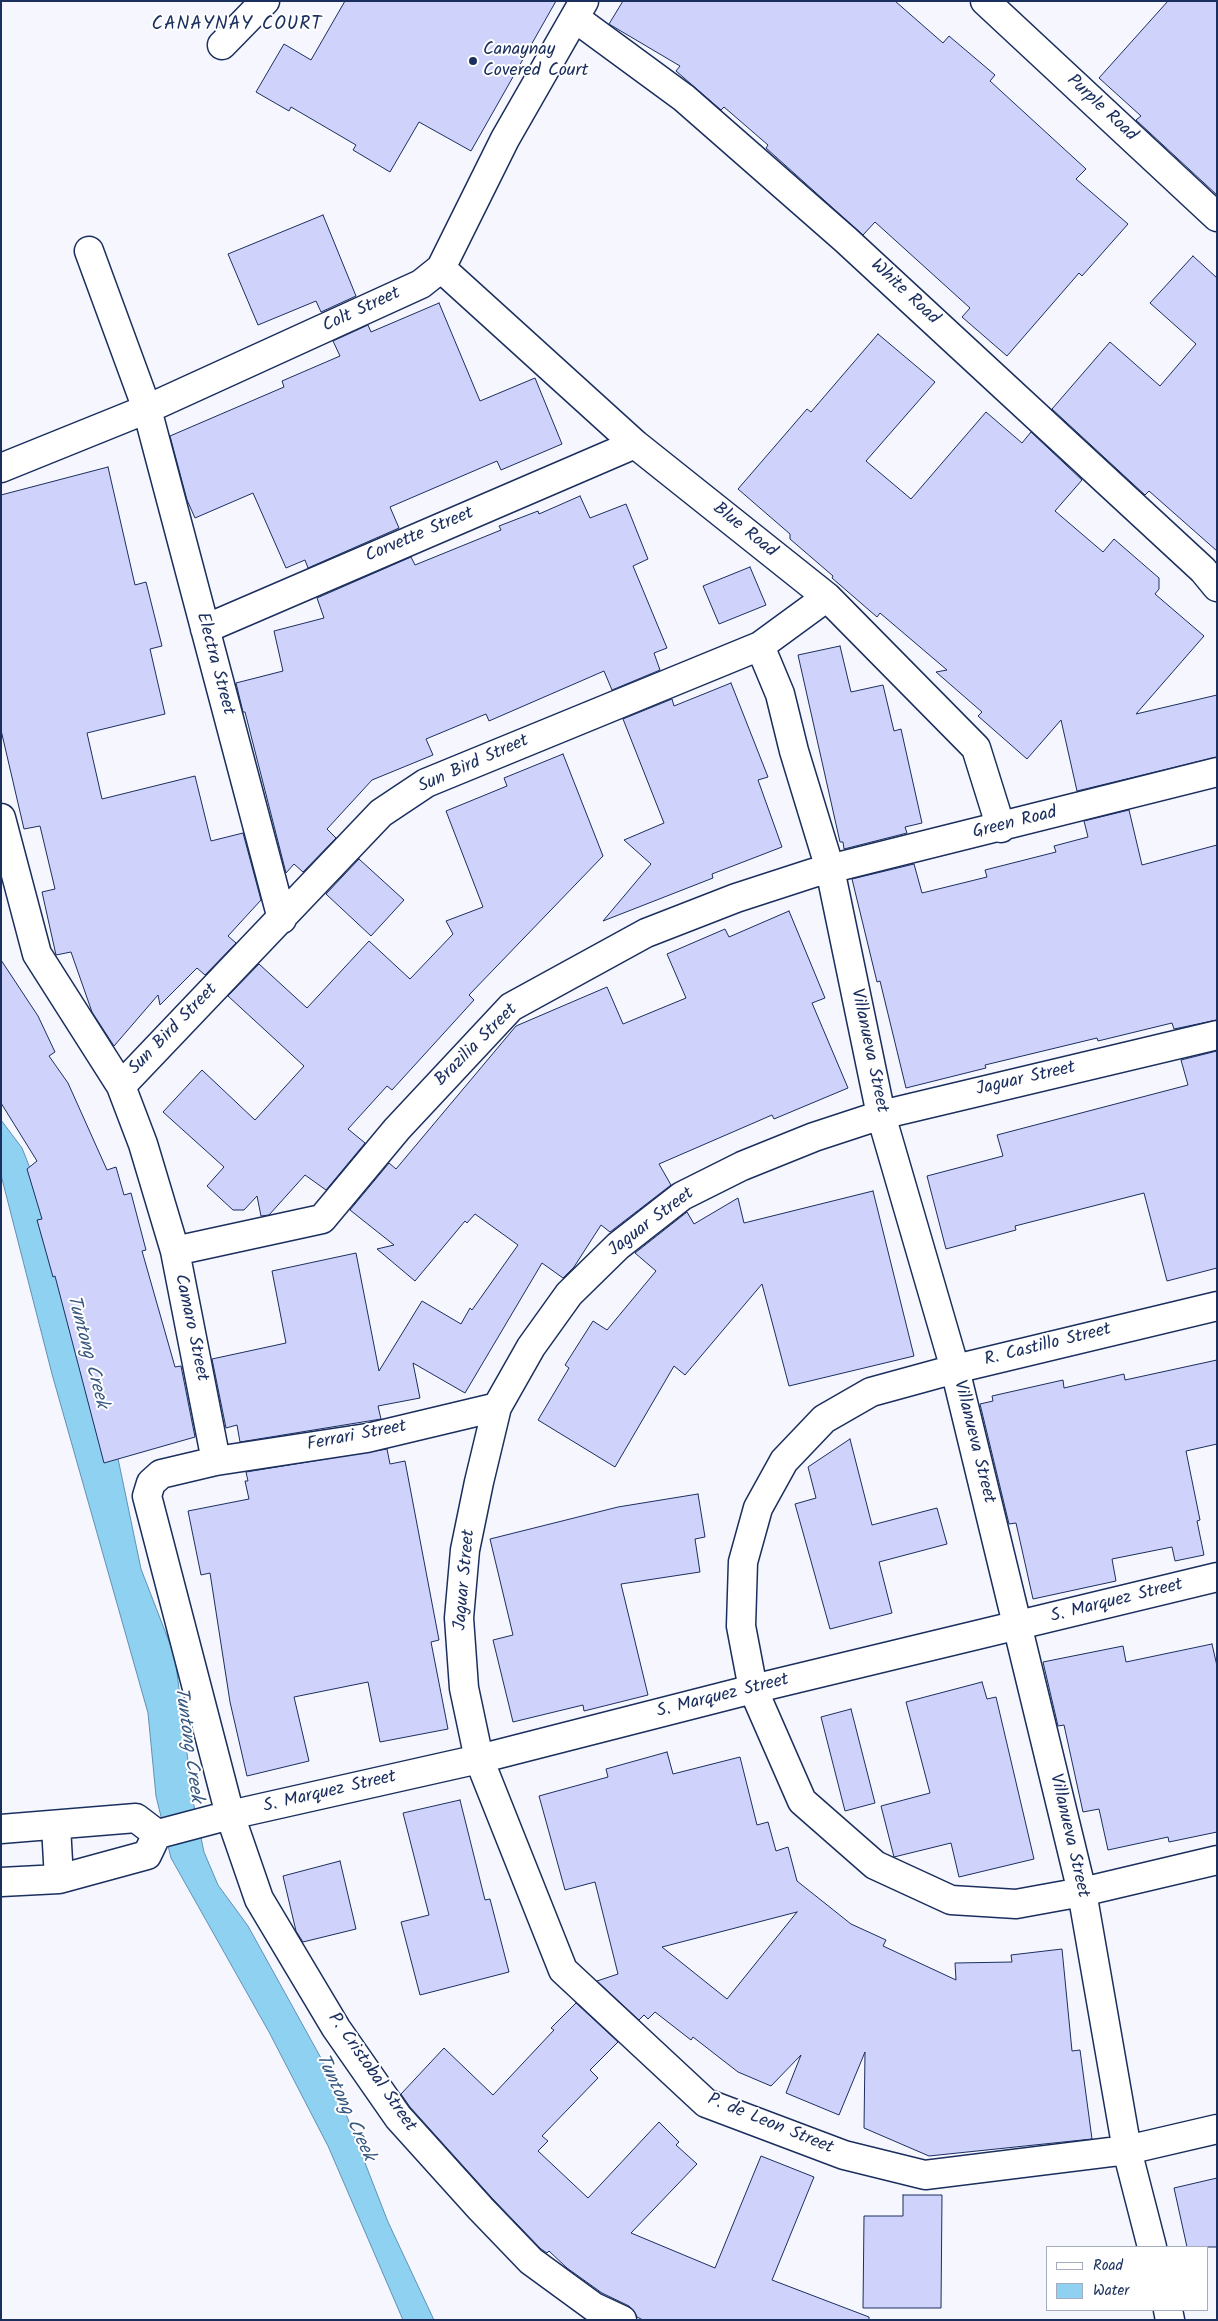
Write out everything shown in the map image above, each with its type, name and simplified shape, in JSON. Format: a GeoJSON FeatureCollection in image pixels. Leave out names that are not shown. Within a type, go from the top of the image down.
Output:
{"type":"FeatureCollection","features":[{"type":"Feature","properties":{"kind":"street"},"geometry":{"type":"LineString","coordinates":[[222,45],[265,1]]}},
{"type":"Feature","properties":{"kind":"street","name":"Purple Road"},"geometry":{"type":"LineString","coordinates":[[985,1],[1217,217]]}},
{"type":"Feature","properties":{"kind":"street","name":"Colt Street"},"geometry":{"type":"LineString","coordinates":[[1,468],[147,409],[421,284],[441,268],[505,139],[580,10]]}},
{"type":"Feature","properties":{"kind":"street","name":"White Road"},"geometry":{"type":"LineString","coordinates":[[580,10],[846,240],[1203,570],[1217,587]]}},
{"type":"Feature","properties":{"kind":"street","name":"Electra Street"},"geometry":{"type":"LineString","coordinates":[[89,251],[147,409],[282,919]]}},
{"type":"Feature","properties":{"kind":"street","name":"Blue Road"},"geometry":{"type":"LineString","coordinates":[[441,268],[635,444],[827,598],[976,748],[1000,828]]}},
{"type":"Feature","properties":{"kind":"street","name":"Corvette Street"},"geometry":{"type":"LineString","coordinates":[[204,628],[635,444]]}},
{"type":"Feature","properties":{"kind":"street","name":"Sun Bird Street"},"geometry":{"type":"LineString","coordinates":[[121,1086],[381,814],[426,783],[760,646],[827,598]]}},
{"type":"Feature","properties":{"kind":"street","name":"Villanueva Street"},"geometry":{"type":"LineString","coordinates":[[760,646],[780,694],[821,871],[881,1114],[955,1369],[1018,1626],[1082,1892],[1127,2150],[1152,2246]]}},
{"type":"Feature","properties":{"kind":"street","name":"Green Road"},"geometry":{"type":"LineString","coordinates":[[821,871],[1000,828],[1217,772]]}},
{"type":"Feature","properties":{"kind":"street","name":"Camaro Street"},"geometry":{"type":"LineString","coordinates":[[1,818],[37,954],[121,1086],[143,1144],[174,1251],[216,1461]]}},
{"type":"Feature","properties":{"kind":"street","name":"Brazilia Street"},"geometry":{"type":"LineString","coordinates":[[174,1251],[322,1219],[397,1129],[511,1007],[646,933],[736,898],[821,871]]}},
{"type":"Feature","properties":{"kind":"street","name":"Jaguar Street"},"geometry":{"type":"LineString","coordinates":[[479,1759],[464,1688],[460,1618],[465,1550],[497,1407],[531,1347],[569,1294],[618,1246],[682,1196],[742,1166],[814,1137],[881,1114],[1217,1035]]}},
{"type":"Feature","properties":{"kind":"street","name":"R. Castillo Street"},"geometry":{"type":"LineString","coordinates":[[1217,1306],[955,1369],[871,1392],[824,1420],[784,1461],[758,1508],[743,1562],[741,1626],[752,1689],[802,1801],[875,1865],[951,1900],[1016,1904],[1082,1892],[1217,1860]]}},
{"type":"Feature","properties":{"kind":"street","name":"Ferrari Street"},"geometry":{"type":"LineString","coordinates":[[216,1461],[367,1438],[497,1407]]}},
{"type":"Feature","properties":{"kind":"street"},"geometry":{"type":"LineString","coordinates":[[216,1461],[160,1474],[151,1483],[147,1496],[218,1818]]}},
{"type":"Feature","properties":{"kind":"street","name":"S. Marquez Street"},"geometry":{"type":"LineString","coordinates":[[160,1834],[218,1818],[479,1759],[752,1689],[1217,1578]]}},
{"type":"Feature","properties":{"kind":"street","name":"P. de Leon Street"},"geometry":{"type":"LineString","coordinates":[[479,1759],[563,1970],[706,2103],[844,2155],[925,2175],[1127,2150],[1217,2129]]}},
{"type":"Feature","properties":{"kind":"street"},"geometry":{"type":"LineString","coordinates":[[1,1829],[136,1818],[160,1834],[148,1856],[59,1879],[1,1882]]}},
{"type":"Feature","properties":{"kind":"street","name":"P. Cristobal Street"},"geometry":{"type":"LineString","coordinates":[[218,1818],[259,1899],[336,2028],[398,2117],[531,2261],[594,2307],[622,2320]]}},
{"type":"Feature","properties":{"kind":"street"},"geometry":{"type":"LineString","coordinates":[[56,1826],[59,1879]]}},
{"type":"Feature","properties":{"kind":"water","name":"Tuntong Creek"},"geometry":{"type":"Polygon","coordinates":[[[1,1120],[22,1148],[43,1201],[110,1420],[141,1569],[175,1657],[193,1801],[204,1852],[218,1885],[248,1926],[332,2078],[388,2222],[434,2320],[403,2320],[328,2146],[269,2032],[171,1858],[156,1796],[148,1713],[52,1374],[1,1175],[1,1120]]]}},
{"type":"Feature","properties":{"kind":"building"},"geometry":{"type":"Polygon","coordinates":[[[345,1],[556,1],[471,151],[419,122],[390,172],[353,150],[356,145],[291,107],[289,111],[256,92],[284,44],[311,60],[345,1]]]}},
{"type":"Feature","properties":{"kind":"building"},"geometry":{"type":"Polygon","coordinates":[[[623,1],[895,1],[943,43],[949,36],[995,75],[990,81],[1086,169],[1076,179],[1128,224],[1082,276],[1079,273],[1007,356],[962,317],[970,308],[875,222],[863,235],[766,148],[768,145],[724,107],[721,110],[676,71],[680,66],[609,24],[623,1]]]}},
{"type":"Feature","properties":{"kind":"building"},"geometry":{"type":"Polygon","coordinates":[[[1168,1],[1217,1],[1217,195],[1136,120],[1141,116],[1099,78],[1168,1]]]}},
{"type":"Feature","properties":{"kind":"building"},"geometry":{"type":"Polygon","coordinates":[[[323,215],[356,296],[321,312],[316,301],[258,325],[228,254],[323,215]]]}},
{"type":"Feature","properties":{"kind":"building"},"geometry":{"type":"Polygon","coordinates":[[[1193,256],[1217,278],[1217,551],[1149,491],[1145,495],[1052,409],[1110,342],[1160,386],[1196,344],[1150,303],[1193,256]]]}},
{"type":"Feature","properties":{"kind":"building"},"geometry":{"type":"Polygon","coordinates":[[[439,303],[480,401],[535,378],[562,444],[501,470],[497,461],[390,507],[399,528],[308,568],[305,560],[286,568],[253,493],[195,518],[187,500],[170,436],[284,387],[282,381],[340,356],[333,341],[368,325],[371,332],[439,303]]]}},
{"type":"Feature","properties":{"kind":"building"},"geometry":{"type":"Polygon","coordinates":[[[878,334],[935,382],[866,461],[911,499],[986,412],[1022,443],[1031,432],[1082,480],[1055,511],[1103,552],[1114,539],[1159,578],[1159,589],[1155,594],[1204,636],[1136,714],[1217,695],[1217,757],[1077,791],[1061,720],[1027,759],[978,716],[982,712],[936,672],[947,670],[880,613],[877,617],[790,539],[790,534],[738,489],[807,409],[811,412],[878,334]]]}},
{"type":"Feature","properties":{"kind":"building"},"geometry":{"type":"Polygon","coordinates":[[[108,467],[135,585],[146,582],[162,646],[150,649],[165,714],[87,733],[102,799],[195,776],[211,841],[243,833],[261,900],[228,936],[236,943],[205,975],[197,968],[160,1005],[158,995],[114,1046],[92,1012],[71,952],[56,955],[42,892],[55,889],[40,826],[24,829],[1,730],[1,495],[108,467]]]}},
{"type":"Feature","properties":{"kind":"building"},"geometry":{"type":"Polygon","coordinates":[[[580,496],[590,518],[626,504],[648,559],[633,566],[667,648],[654,653],[660,670],[612,690],[604,671],[489,721],[486,714],[426,739],[433,755],[372,780],[327,829],[336,838],[303,872],[294,864],[286,873],[236,683],[283,671],[274,631],[324,618],[317,598],[411,557],[415,565],[501,530],[499,526],[538,511],[539,514],[580,496]]]}},
{"type":"Feature","properties":{"kind":"building"},"geometry":{"type":"Polygon","coordinates":[[[750,567],[766,605],[719,624],[703,586],[750,567]]]}},
{"type":"Feature","properties":{"kind":"building"},"geometry":{"type":"Polygon","coordinates":[[[840,646],[851,692],[883,685],[894,731],[901,729],[922,823],[905,827],[907,833],[844,849],[843,842],[840,842],[798,655],[840,646]]]}},
{"type":"Feature","properties":{"kind":"building"},"geometry":{"type":"Polygon","coordinates":[[[731,683],[768,777],[758,780],[782,847],[712,874],[713,878],[603,921],[651,864],[624,840],[664,823],[623,719],[672,699],[674,706],[731,683]]]}},
{"type":"Feature","properties":{"kind":"building"},"geometry":{"type":"Polygon","coordinates":[[[563,754],[603,856],[469,995],[474,1000],[392,1090],[387,1086],[348,1129],[365,1143],[326,1190],[305,1175],[269,1215],[261,1216],[257,1196],[244,1210],[233,1210],[207,1186],[224,1167],[163,1112],[202,1070],[255,1120],[304,1066],[228,996],[259,964],[307,1008],[369,941],[410,979],[453,934],[446,921],[483,907],[446,811],[507,786],[504,778],[563,754]]]}},
{"type":"Feature","properties":{"kind":"building"},"geometry":{"type":"Polygon","coordinates":[[[1129,810],[1142,865],[1217,845],[1217,1020],[1174,1029],[1172,1023],[1098,1041],[1097,1038],[985,1065],[986,1068],[906,1088],[880,981],[877,982],[852,879],[914,864],[922,893],[987,877],[985,870],[1056,852],[1054,846],[1088,837],[1084,821],[1129,810]]]}},
{"type":"Feature","properties":{"kind":"building"},"geometry":{"type":"Polygon","coordinates":[[[359,859],[404,900],[371,936],[326,894],[359,859]]]}},
{"type":"Feature","properties":{"kind":"building"},"geometry":{"type":"Polygon","coordinates":[[[789,911],[825,998],[812,1003],[848,1088],[774,1119],[772,1115],[659,1164],[671,1185],[610,1232],[601,1225],[574,1267],[563,1278],[542,1263],[465,1393],[413,1363],[420,1398],[378,1406],[381,1419],[240,1442],[237,1425],[226,1428],[212,1359],[286,1343],[272,1271],[356,1253],[379,1371],[422,1301],[461,1324],[470,1308],[472,1310],[518,1245],[475,1214],[467,1223],[465,1221],[415,1281],[377,1249],[394,1245],[350,1210],[389,1163],[396,1169],[516,1026],[607,987],[623,1024],[686,998],[667,954],[725,929],[729,937],[789,911]]]}},
{"type":"Feature","properties":{"kind":"building"},"geometry":{"type":"Polygon","coordinates":[[[1,960],[38,1016],[55,1052],[49,1056],[68,1083],[107,1170],[116,1167],[124,1195],[131,1193],[146,1250],[142,1251],[175,1367],[181,1366],[195,1437],[104,1463],[55,1276],[53,1277],[37,1220],[42,1219],[27,1169],[37,1161],[1,1103],[1,960]]]}},
{"type":"Feature","properties":{"kind":"building"},"geometry":{"type":"Polygon","coordinates":[[[1217,1051],[1217,1268],[1167,1281],[1144,1193],[1015,1226],[1016,1230],[946,1249],[927,1176],[1003,1156],[997,1135],[1188,1085],[1181,1060],[1217,1051]]]}},
{"type":"Feature","properties":{"kind":"building"},"geometry":{"type":"Polygon","coordinates":[[[873,1191],[914,1356],[789,1386],[762,1284],[685,1375],[674,1366],[615,1467],[538,1420],[569,1368],[565,1365],[593,1321],[607,1330],[656,1271],[635,1253],[687,1212],[694,1224],[738,1198],[744,1223],[873,1191]]]}},
{"type":"Feature","properties":{"kind":"building"},"geometry":{"type":"Polygon","coordinates":[[[1217,1360],[1217,1444],[1186,1451],[1200,1520],[1197,1521],[1204,1555],[1175,1561],[1172,1547],[1112,1559],[1116,1581],[1033,1599],[1016,1523],[1009,1524],[980,1404],[993,1401],[992,1396],[1063,1380],[1064,1388],[1124,1374],[1125,1380],[1217,1360]]]}},
{"type":"Feature","properties":{"kind":"building"},"geometry":{"type":"Polygon","coordinates":[[[850,1439],[872,1525],[937,1508],[947,1544],[879,1562],[892,1613],[830,1629],[795,1504],[816,1498],[808,1467],[850,1439]]]}},
{"type":"Feature","properties":{"kind":"building"},"geometry":{"type":"Polygon","coordinates":[[[387,1449],[390,1464],[405,1461],[439,1640],[431,1642],[448,1729],[380,1742],[368,1682],[294,1697],[309,1761],[247,1776],[230,1702],[210,1573],[201,1575],[188,1511],[249,1499],[245,1481],[248,1481],[246,1472],[387,1449]]]}},
{"type":"Feature","properties":{"kind":"building"},"geometry":{"type":"Polygon","coordinates":[[[698,1494],[705,1537],[695,1539],[700,1572],[621,1584],[648,1695],[584,1711],[583,1705],[513,1722],[493,1640],[513,1635],[490,1539],[618,1507],[698,1494]]]}},
{"type":"Feature","properties":{"kind":"building"},"geometry":{"type":"Polygon","coordinates":[[[1212,1644],[1217,1666],[1217,1832],[1169,1842],[1168,1837],[1108,1850],[1099,1809],[1083,1812],[1064,1725],[1058,1726],[1043,1662],[1123,1646],[1126,1662],[1212,1644]]]}},
{"type":"Feature","properties":{"kind":"building"},"geometry":{"type":"Polygon","coordinates":[[[982,1682],[987,1699],[996,1697],[1034,1859],[959,1877],[951,1843],[894,1857],[881,1806],[930,1793],[906,1702],[982,1682]]]}},
{"type":"Feature","properties":{"kind":"building"},"geometry":{"type":"Polygon","coordinates":[[[851,1709],[875,1803],[845,1811],[821,1717],[851,1709]]]}},
{"type":"Feature","properties":{"kind":"building"},"geometry":{"type":"Polygon","coordinates":[[[667,1752],[673,1774],[740,1757],[757,1825],[768,1822],[776,1851],[788,1847],[797,1881],[851,1924],[886,1940],[883,1946],[956,1980],[955,1963],[1012,1962],[1011,1955],[1062,1949],[1072,2051],[1080,2050],[1092,2139],[929,2156],[864,2128],[865,2052],[839,2115],[786,2093],[801,2055],[771,2086],[738,2072],[693,2037],[691,2040],[655,2012],[648,2019],[644,2015],[639,2020],[597,1981],[618,1974],[595,1882],[565,1890],[539,1796],[608,1777],[606,1769],[667,1752]],[[797,1912],[662,1947],[727,1999],[797,1912]]]}},
{"type":"Feature","properties":{"kind":"building"},"geometry":{"type":"Polygon","coordinates":[[[460,1800],[485,1900],[490,1899],[509,1972],[420,1995],[401,1922],[429,1915],[403,1813],[460,1800]]]}},
{"type":"Feature","properties":{"kind":"building"},"geometry":{"type":"Polygon","coordinates":[[[340,1861],[356,1929],[303,1942],[296,1931],[283,1876],[340,1861]]]}},
{"type":"Feature","properties":{"kind":"building"},"geometry":{"type":"Polygon","coordinates":[[[576,2003],[618,2042],[590,2070],[598,2078],[542,2136],[548,2141],[538,2151],[588,2198],[659,2122],[679,2142],[676,2145],[697,2164],[631,2233],[715,2268],[761,2156],[814,2177],[772,2280],[869,2317],[869,2320],[643,2320],[637,2317],[629,2306],[602,2293],[567,2268],[549,2251],[547,2253],[541,2249],[492,2198],[410,2107],[401,2094],[444,2048],[493,2095],[554,2030],[551,2028],[576,2003]]]}},
{"type":"Feature","properties":{"kind":"building"},"geometry":{"type":"Polygon","coordinates":[[[1217,2178],[1217,2247],[1187,2246],[1174,2188],[1217,2178]]]}},
{"type":"Feature","properties":{"kind":"building"},"geometry":{"type":"Polygon","coordinates":[[[903,2195],[942,2195],[941,2308],[863,2308],[864,2216],[903,2216],[903,2195]]]}},
{"type":"Feature","properties":{"kind":"place","name":"Canaynay Covered Court"},"geometry":{"type":"Point","coordinates":[473,61]}},
{"type":"Feature","properties":{"kind":"district","name":"CANAYNAY COURT"},"geometry":{"type":"Point","coordinates":[237,26]}}]}
